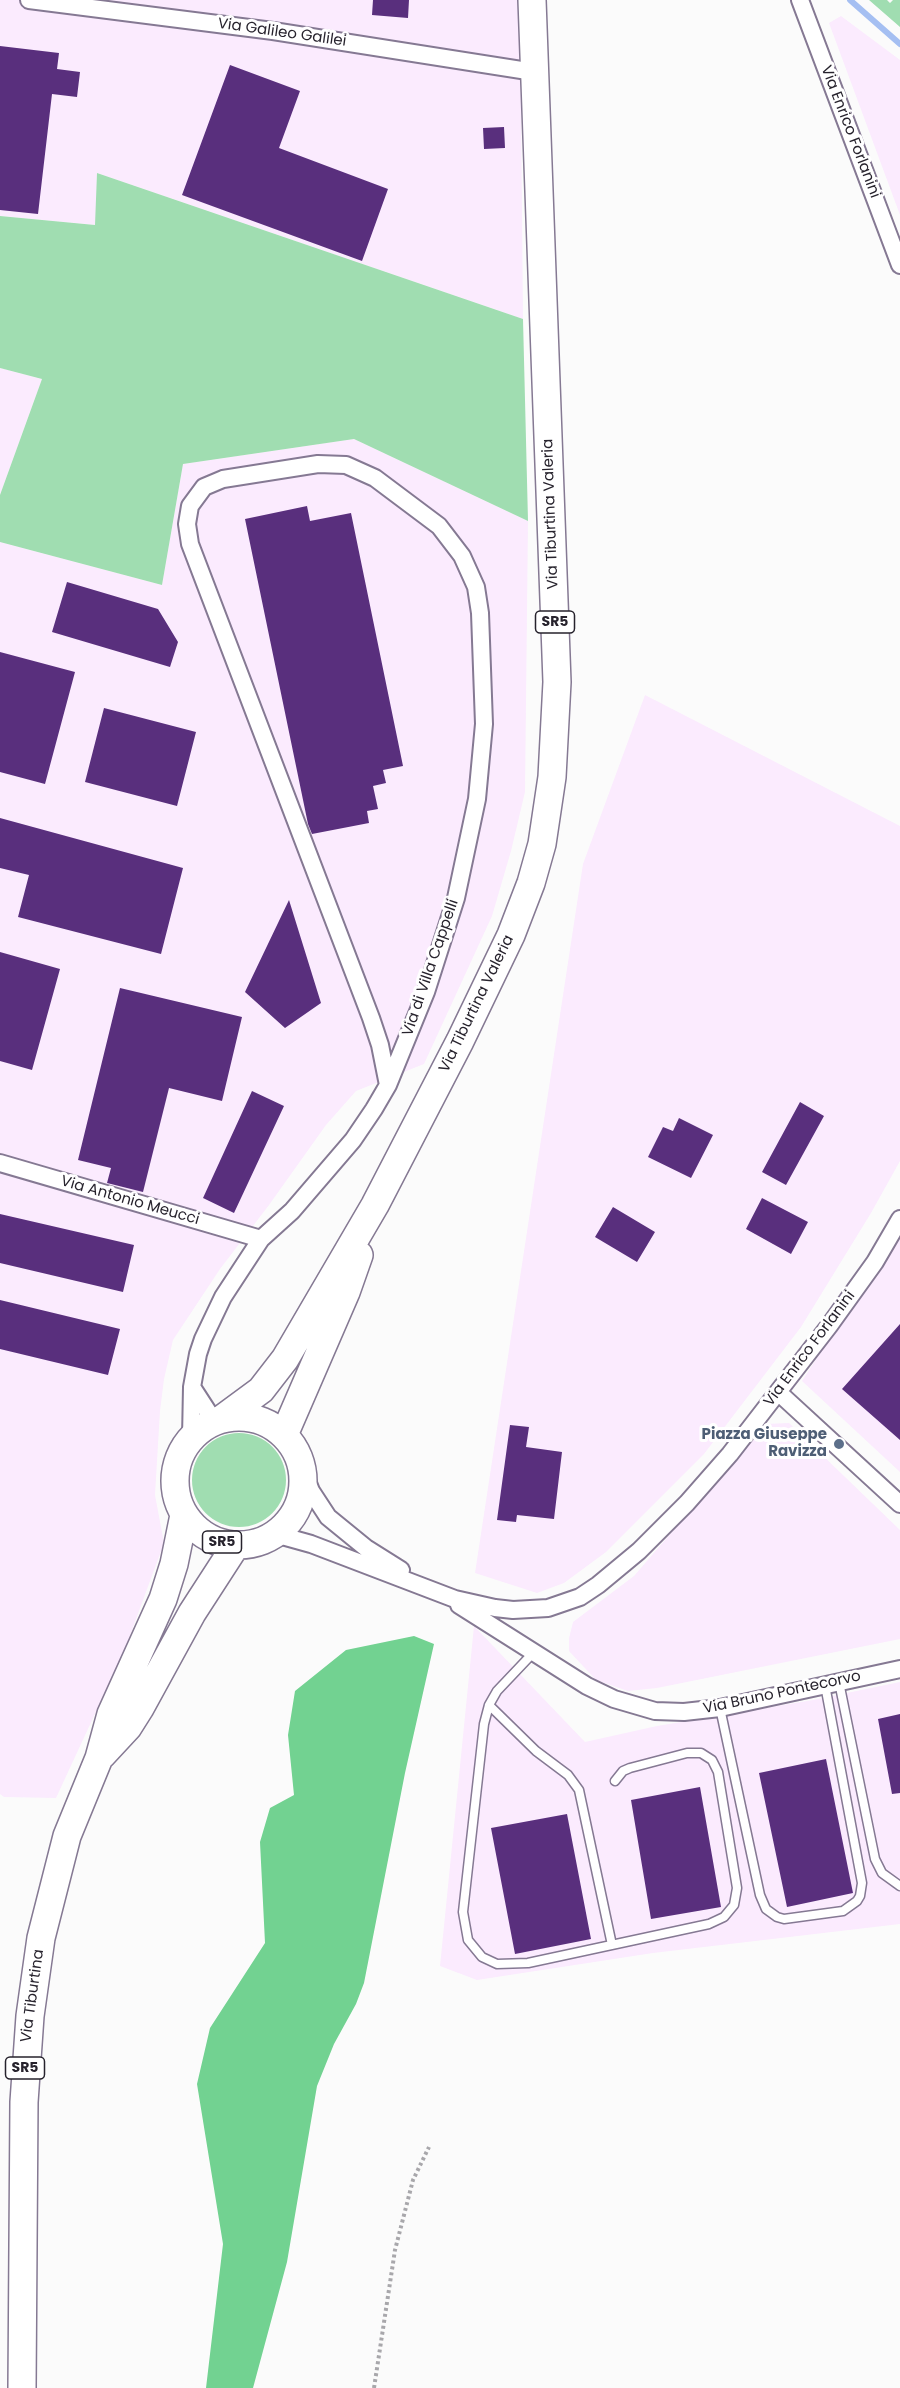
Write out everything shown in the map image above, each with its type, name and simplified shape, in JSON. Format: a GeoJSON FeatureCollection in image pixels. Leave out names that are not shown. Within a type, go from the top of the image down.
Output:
{"type":"FeatureCollection","features":[{"type":"Feature","properties":{"kind":"main road","name":"Via Tiburtina Valeria"},"geometry":{"type":"LineString","coordinates":[[218,1420],[261,1390],[285,1359],[375,1205],[460,1041],[511,935],[531,883],[546,823],[554,748],[557,682],[532,0]]}},
{"type":"Feature","properties":{"kind":"main road","name":"Via Tiburtina Valeria"},"geometry":{"type":"LineString","coordinates":[[284,1435],[346,1292],[375,1205]]}},
{"type":"Feature","properties":{"kind":"main road"},"geometry":{"type":"LineString","coordinates":[[218,1420],[239,1416],[271,1425],[284,1435],[295,1450],[302,1468]]}},
{"type":"Feature","properties":{"kind":"main road","name":"Via Tiburtina"},"geometry":{"type":"LineString","coordinates":[[22,2388],[24,2102],[30,2016],[41,1938],[58,1868],[78,1805],[99,1758],[111,1714],[168,1586],[184,1515],[176,1496],[175,1475],[180,1455],[191,1438],[202,1428],[218,1420]]}},
{"type":"Feature","properties":{"kind":"main road","name":"SR5"},"geometry":{"type":"LineString","coordinates":[[184,1515],[198,1530],[216,1541],[236,1545],[256,1543],[275,1534],[289,1521],[298,1505],[303,1486],[302,1468]]}},
{"type":"Feature","properties":{"kind":"main road","name":"Via Tiburtina"},"geometry":{"type":"LineString","coordinates":[[99,1758],[137,1713],[192,1613],[236,1545]]}},
{"type":"Feature","properties":{"kind":"street","name":"Via Galileo Galilei"},"geometry":{"type":"LineString","coordinates":[[29,0],[273,31],[534,72]]}},
{"type":"Feature","properties":{"kind":"street","name":"Via Enrico Forlanini"},"geometry":{"type":"LineString","coordinates":[[801,0],[900,265]]}},
{"type":"Feature","properties":{"kind":"street","name":"Via di Villa Cappelli"},"geometry":{"type":"LineString","coordinates":[[191,1438],[192,1387],[198,1354],[226,1292],[261,1239],[292,1211],[323,1176],[369,1117],[388,1085],[420,1009],[456,898],[474,819],[484,723],[480,613],[476,587],[462,556],[439,526],[383,484],[356,468],[337,464],[318,464],[223,479],[204,487],[190,506],[187,524],[190,544],[371,1018],[380,1045],[388,1085]]}},
{"type":"Feature","properties":{"kind":"street","name":"Via Antonio Meucci"},"geometry":{"type":"LineString","coordinates":[[0,1163],[261,1239]]}},
{"type":"Feature","properties":{"kind":"street","name":"Via Enrico Forlanini"},"geometry":{"type":"LineString","coordinates":[[442,1594],[471,1603],[513,1610],[548,1608],[579,1596],[617,1570],[687,1503],[730,1454],[875,1262],[900,1219]]}},
{"type":"Feature","properties":{"kind":"street"},"geometry":{"type":"LineString","coordinates":[[192,1387],[218,1420]]}},
{"type":"Feature","properties":{"kind":"street"},"geometry":{"type":"LineString","coordinates":[[778,1392],[900,1504]]}},
{"type":"Feature","properties":{"kind":"street","name":"Via Bruno Pontecorvo"},"geometry":{"type":"LineString","coordinates":[[302,1468],[311,1491],[333,1522],[380,1557],[586,1686],[614,1699],[642,1708],[684,1712],[720,1708],[900,1669]]}},
{"type":"Feature","properties":{"kind":"street","name":"Via Bruno Pontecorvo"},"geometry":{"type":"LineString","coordinates":[[275,1534],[311,1544],[442,1594]]}},
{"type":"Feature","properties":{"kind":"lane"},"geometry":{"type":"LineString","coordinates":[[534,1652],[497,1691],[489,1705],[484,1724],[463,1912],[465,1931],[470,1946],[489,1961],[517,1965],[612,1945],[717,1921],[724,1917],[734,1905],[737,1888],[718,1772],[712,1760],[701,1753],[687,1754],[630,1768],[623,1771],[615,1781]]}},
{"type":"Feature","properties":{"kind":"lane"},"geometry":{"type":"LineString","coordinates":[[720,1708],[760,1895],[766,1909],[784,1919],[843,1911],[857,1901],[862,1883],[832,1683]]}},
{"type":"Feature","properties":{"kind":"lane"},"geometry":{"type":"LineString","coordinates":[[832,1683],[875,1859],[882,1873],[900,1886]]}},
{"type":"Feature","properties":{"kind":"lane"},"geometry":{"type":"LineString","coordinates":[[489,1705],[536,1751],[568,1775],[579,1790],[612,1945]]}},
{"type":"Feature","properties":{"kind":"path"},"geometry":{"type":"LineString","coordinates":[[374,2388],[394,2250],[413,2180],[429,2147]]}},
{"type":"Feature","properties":{"kind":"shaded area"},"geometry":{"type":"Polygon","coordinates":[[[0,0],[520,0],[523,319],[97,173],[96,225],[0,216],[0,0]]]}},
{"type":"Feature","properties":{"kind":"shaded area"},"geometry":{"type":"Polygon","coordinates":[[[841,16],[900,60],[900,215],[829,23],[841,16]]]}},
{"type":"Feature","properties":{"kind":"shaded area"},"geometry":{"type":"Polygon","coordinates":[[[0,368],[42,379],[0,495],[0,368]]]}},
{"type":"Feature","properties":{"kind":"shaded area"},"geometry":{"type":"Polygon","coordinates":[[[354,439],[528,521],[525,792],[511,851],[492,916],[424,1064],[356,1091],[326,1125],[220,1269],[173,1340],[164,1379],[160,1411],[155,1495],[164,1543],[125,1649],[56,1798],[4,1797],[0,1794],[0,542],[162,585],[183,464],[354,439]]]}},
{"type":"Feature","properties":{"kind":"shaded area"},"geometry":{"type":"Polygon","coordinates":[[[645,695],[900,826],[900,1161],[801,1327],[704,1454],[606,1552],[564,1583],[537,1593],[475,1573],[583,864],[645,695]]]}},
{"type":"Feature","properties":{"kind":"shaded area"},"geometry":{"type":"Polygon","coordinates":[[[900,1230],[900,1472],[802,1381],[900,1230]]]}},
{"type":"Feature","properties":{"kind":"shaded area"},"geometry":{"type":"Polygon","coordinates":[[[789,1423],[900,1530],[900,1639],[657,1688],[628,1691],[596,1680],[569,1651],[573,1622],[634,1576],[765,1424],[789,1423]]]}},
{"type":"Feature","properties":{"kind":"shaded area"},"geometry":{"type":"Polygon","coordinates":[[[474,1626],[585,1742],[657,1726],[813,1700],[900,1682],[900,1924],[653,1953],[477,1980],[440,1966],[474,1626]]]}},
{"type":"Feature","properties":{"kind":"green space"},"geometry":{"type":"Polygon","coordinates":[[[869,0],[887,0],[890,3],[893,0],[900,0],[900,27],[869,0]]]}},
{"type":"Feature","properties":{"kind":"green space"},"geometry":{"type":"Polygon","coordinates":[[[97,173],[523,319],[528,521],[354,439],[183,464],[162,585],[0,542],[0,495],[42,379],[0,368],[0,216],[95,225],[97,173]]]}},
{"type":"Feature","properties":{"kind":"green space"},"geometry":{"type":"Polygon","coordinates":[[[239,1433],[257,1437],[272,1447],[282,1462],[286,1480],[282,1498],[272,1513],[257,1523],[239,1527],[221,1523],[206,1513],[196,1498],[192,1480],[196,1462],[206,1447],[221,1437],[239,1433]]]}},
{"type":"Feature","properties":{"kind":"green space"},"geometry":{"type":"Polygon","coordinates":[[[414,1636],[434,1644],[405,1773],[364,1983],[356,2004],[334,2044],[317,2086],[287,2262],[253,2388],[206,2388],[223,2244],[197,2084],[210,2028],[265,1943],[260,1842],[270,1808],[294,1795],[288,1735],[295,1691],[346,1650],[414,1636]]]}},
{"type":"Feature","properties":{"kind":"building"},"geometry":{"type":"Polygon","coordinates":[[[373,0],[409,0],[408,18],[372,15],[373,0]]]}},
{"type":"Feature","properties":{"kind":"building"},"geometry":{"type":"Polygon","coordinates":[[[0,46],[59,53],[57,69],[80,72],[77,97],[52,94],[38,214],[0,210],[0,46]]]}},
{"type":"Feature","properties":{"kind":"building"},"geometry":{"type":"Polygon","coordinates":[[[230,65],[300,91],[279,148],[388,189],[362,261],[182,195],[230,65]]]}},
{"type":"Feature","properties":{"kind":"building"},"geometry":{"type":"Polygon","coordinates":[[[504,127],[505,148],[484,149],[483,128],[504,127]]]}},
{"type":"Feature","properties":{"kind":"building"},"geometry":{"type":"Polygon","coordinates":[[[307,506],[310,521],[351,513],[403,766],[383,770],[386,783],[373,786],[378,809],[367,811],[369,823],[312,834],[308,824],[245,519],[307,506]]]}},
{"type":"Feature","properties":{"kind":"building"},"geometry":{"type":"Polygon","coordinates":[[[67,582],[158,609],[178,642],[170,667],[52,632],[67,582]]]}},
{"type":"Feature","properties":{"kind":"building"},"geometry":{"type":"Polygon","coordinates":[[[0,652],[75,672],[45,784],[0,772],[0,652]]]}},
{"type":"Feature","properties":{"kind":"building"},"geometry":{"type":"Polygon","coordinates":[[[104,708],[196,732],[177,806],[85,782],[104,708]]]}},
{"type":"Feature","properties":{"kind":"building"},"geometry":{"type":"Polygon","coordinates":[[[0,818],[183,868],[161,954],[18,917],[29,875],[0,868],[0,818]]]}},
{"type":"Feature","properties":{"kind":"building"},"geometry":{"type":"Polygon","coordinates":[[[289,900],[321,1003],[285,1028],[245,992],[289,900]]]}},
{"type":"Feature","properties":{"kind":"building"},"geometry":{"type":"Polygon","coordinates":[[[0,952],[60,969],[32,1070],[0,1061],[0,952]]]}},
{"type":"Feature","properties":{"kind":"building"},"geometry":{"type":"Polygon","coordinates":[[[120,988],[242,1017],[222,1101],[169,1088],[143,1192],[107,1183],[111,1168],[78,1160],[120,988]]]}},
{"type":"Feature","properties":{"kind":"building"},"geometry":{"type":"Polygon","coordinates":[[[252,1091],[284,1106],[234,1213],[203,1198],[252,1091]]]}},
{"type":"Feature","properties":{"kind":"building"},"geometry":{"type":"Polygon","coordinates":[[[800,1102],[824,1116],[786,1185],[762,1172],[800,1102]]]}},
{"type":"Feature","properties":{"kind":"building"},"geometry":{"type":"Polygon","coordinates":[[[679,1118],[713,1135],[691,1178],[648,1157],[663,1127],[673,1131],[679,1118]]]}},
{"type":"Feature","properties":{"kind":"building"},"geometry":{"type":"Polygon","coordinates":[[[762,1198],[808,1222],[791,1254],[746,1229],[762,1198]]]}},
{"type":"Feature","properties":{"kind":"building"},"geometry":{"type":"Polygon","coordinates":[[[613,1207],[655,1232],[637,1262],[595,1237],[613,1207]]]}},
{"type":"Feature","properties":{"kind":"building"},"geometry":{"type":"Polygon","coordinates":[[[0,1214],[134,1245],[123,1292],[0,1263],[0,1214]]]}},
{"type":"Feature","properties":{"kind":"building"},"geometry":{"type":"Polygon","coordinates":[[[0,1300],[120,1329],[108,1375],[0,1349],[0,1300]]]}},
{"type":"Feature","properties":{"kind":"building"},"geometry":{"type":"Polygon","coordinates":[[[900,1324],[900,1440],[842,1389],[900,1324]]]}},
{"type":"Feature","properties":{"kind":"building"},"geometry":{"type":"Polygon","coordinates":[[[510,1425],[529,1427],[526,1447],[562,1452],[554,1519],[517,1515],[516,1522],[497,1520],[510,1425]]]}},
{"type":"Feature","properties":{"kind":"building"},"geometry":{"type":"Polygon","coordinates":[[[900,1714],[900,1793],[892,1794],[878,1719],[900,1714]]]}},
{"type":"Feature","properties":{"kind":"building"},"geometry":{"type":"Polygon","coordinates":[[[826,1759],[853,1893],[787,1907],[759,1773],[826,1759]]]}},
{"type":"Feature","properties":{"kind":"building"},"geometry":{"type":"Polygon","coordinates":[[[700,1787],[721,1907],[651,1919],[631,1800],[700,1787]]]}},
{"type":"Feature","properties":{"kind":"building"},"geometry":{"type":"Polygon","coordinates":[[[567,1814],[591,1939],[515,1954],[491,1828],[567,1814]]]}},
{"type":"Feature","properties":{"kind":"waterway"},"geometry":{"type":"LineString","coordinates":[[850,0],[900,44]]}},
{"type":"Feature","properties":{"kind":"place","name":"Piazza Giuseppe Ravizza"},"geometry":{"type":"Point","coordinates":[839,1444]}}]}
